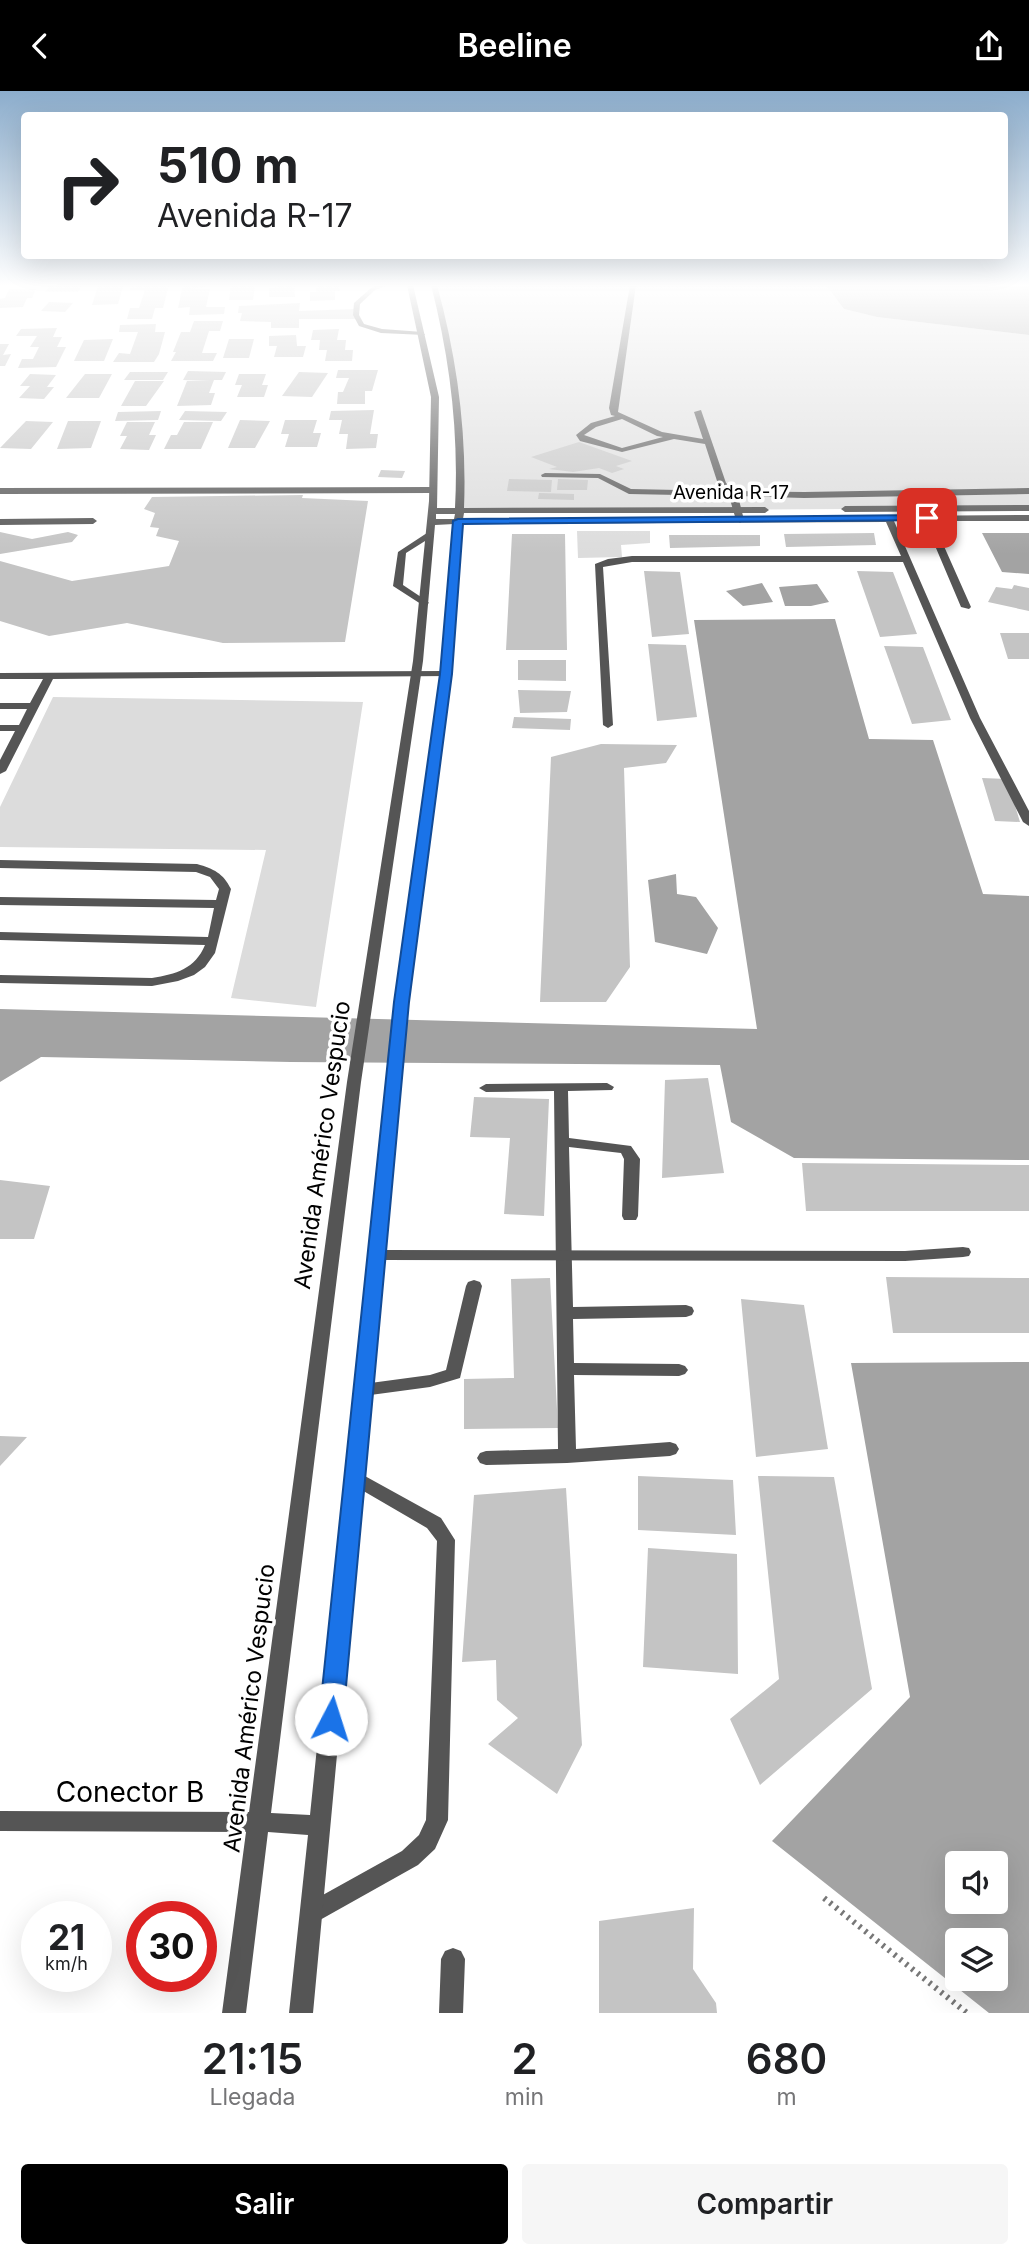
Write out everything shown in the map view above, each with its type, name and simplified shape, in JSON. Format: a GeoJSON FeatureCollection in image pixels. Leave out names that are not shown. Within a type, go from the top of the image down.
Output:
{"type":"FeatureCollection","features":[{"type":"Feature","properties":{"kind":"street","name":"Avenida Américo Vespucio"},"geometry":{"type":"LineString","coordinates":[[234,2013],[354,1082],[416,675],[432,516],[435,397],[431,375]]}},
{"type":"Feature","properties":{"kind":"street"},"geometry":{"type":"LineString","coordinates":[[301,2013],[401,1002],[446,674],[459,516],[457,396],[454,375]]}},
{"type":"Feature","properties":{"kind":"street"},"geometry":{"type":"LineString","coordinates":[[618,375],[612,408],[614,413],[672,437],[708,442]]}},
{"type":"Feature","properties":{"kind":"street"},"geometry":{"type":"LineString","coordinates":[[698,412],[722,484],[733,493],[739,515]]}},
{"type":"Feature","properties":{"kind":"street"},"geometry":{"type":"LineString","coordinates":[[622,417],[594,425],[580,435],[583,439],[622,450],[672,437]]}},
{"type":"Feature","properties":{"kind":"street"},"geometry":{"type":"LineString","coordinates":[[545,475],[600,476],[629,491],[718,494],[1029,491]]}},
{"type":"Feature","properties":{"kind":"street"},"geometry":{"type":"LineString","coordinates":[[720,510],[718,494],[722,484]]}},
{"type":"Feature","properties":{"kind":"street"},"geometry":{"type":"LineString","coordinates":[[0,491],[433,491]]}},
{"type":"Feature","properties":{"kind":"street"},"geometry":{"type":"LineString","coordinates":[[923,508],[966,607]]}},
{"type":"Feature","properties":{"kind":"street","name":"Avenida R-17"},"geometry":{"type":"LineString","coordinates":[[459,516],[720,510],[739,515],[923,508],[1029,508]]}},
{"type":"Feature","properties":{"kind":"street","name":"Avenida R-17"},"geometry":{"type":"LineString","coordinates":[[432,516],[1029,518]]}},
{"type":"Feature","properties":{"kind":"street"},"geometry":{"type":"LineString","coordinates":[[889,519],[975,718],[1029,822]]}},
{"type":"Feature","properties":{"kind":"street"},"geometry":{"type":"LineString","coordinates":[[0,522],[93,521]]}},
{"type":"Feature","properties":{"kind":"street"},"geometry":{"type":"LineString","coordinates":[[424,603],[398,586],[402,552],[430,534]]}},
{"type":"Feature","properties":{"kind":"street"},"geometry":{"type":"LineString","coordinates":[[608,725],[598,566],[607,562],[632,559],[905,559]]}},
{"type":"Feature","properties":{"kind":"street"},"geometry":{"type":"LineString","coordinates":[[0,675],[446,674]]}},
{"type":"Feature","properties":{"kind":"street"},"geometry":{"type":"LineString","coordinates":[[0,771],[4,756],[50,675]]}},
{"type":"Feature","properties":{"kind":"street"},"geometry":{"type":"LineString","coordinates":[[0,706],[33,706]]}},
{"type":"Feature","properties":{"kind":"street"},"geometry":{"type":"LineString","coordinates":[[0,728],[22,728]]}},
{"type":"Feature","properties":{"kind":"street"},"geometry":{"type":"LineString","coordinates":[[0,864],[198,868],[212,872],[221,879],[225,889],[207,959],[192,972],[174,980],[152,982],[0,979]]}},
{"type":"Feature","properties":{"kind":"street"},"geometry":{"type":"LineString","coordinates":[[0,901],[221,904]]}},
{"type":"Feature","properties":{"kind":"street"},"geometry":{"type":"LineString","coordinates":[[0,936],[212,941]]}},
{"type":"Feature","properties":{"kind":"street"},"geometry":{"type":"LineString","coordinates":[[561,1087],[567,1456]]}},
{"type":"Feature","properties":{"kind":"street"},"geometry":{"type":"LineString","coordinates":[[486,1088],[607,1087]]}},
{"type":"Feature","properties":{"kind":"street"},"geometry":{"type":"LineString","coordinates":[[562,1142],[626,1149],[632,1159],[630,1216]]}},
{"type":"Feature","properties":{"kind":"street"},"geometry":{"type":"LineString","coordinates":[[376,1255],[905,1256],[963,1252]]}},
{"type":"Feature","properties":{"kind":"street"},"geometry":{"type":"LineString","coordinates":[[363,1390],[430,1381],[454,1374],[474,1286]]}},
{"type":"Feature","properties":{"kind":"street"},"geometry":{"type":"LineString","coordinates":[[566,1313],[686,1311]]}},
{"type":"Feature","properties":{"kind":"street"},"geometry":{"type":"LineString","coordinates":[[566,1369],[679,1370]]}},
{"type":"Feature","properties":{"kind":"street"},"geometry":{"type":"LineString","coordinates":[[486,1458],[670,1449]]}},
{"type":"Feature","properties":{"kind":"street"},"geometry":{"type":"LineString","coordinates":[[311,1915],[410,1858],[427,1842],[437,1820],[446,1539],[434,1523],[354,1477]]}},
{"type":"Feature","properties":{"kind":"street","name":"Conector B"},"geometry":{"type":"LineString","coordinates":[[0,1821],[260,1822],[321,1826]]}},
{"type":"Feature","properties":{"kind":"street"},"geometry":{"type":"LineString","coordinates":[[451,2013],[453,1959]]}},
{"type":"Feature","properties":{"kind":"path"},"geometry":{"type":"LineString","coordinates":[[824,1898],[967,2013]]}},
{"type":"Feature","properties":{"kind":"shaded area"},"geometry":{"type":"Polygon","coordinates":[[[453,375],[1029,375],[1029,508],[459,511],[457,396],[453,375]]]}},
{"type":"Feature","properties":{"kind":"shaded area"},"geometry":{"type":"Polygon","coordinates":[[[577,531],[650,531],[650,543],[621,545],[622,557],[578,558],[577,531]]]}},
{"type":"Feature","properties":{"kind":"shaded area"},"geometry":{"type":"Polygon","coordinates":[[[982,533],[1029,533],[1029,574],[1002,572],[982,533]]]}},
{"type":"Feature","properties":{"kind":"shaded area"},"geometry":{"type":"Polygon","coordinates":[[[762,583],[773,602],[743,606],[726,591],[762,583]]]}},
{"type":"Feature","properties":{"kind":"shaded area"},"geometry":{"type":"Polygon","coordinates":[[[817,584],[829,602],[811,606],[785,606],[779,587],[817,584]]]}},
{"type":"Feature","properties":{"kind":"shaded area"},"geometry":{"type":"Polygon","coordinates":[[[835,619],[869,739],[933,740],[983,894],[1029,896],[1029,1160],[794,1158],[731,1122],[720,1065],[41,1057],[0,1082],[0,1009],[757,1029],[694,620],[835,619]]]}},
{"type":"Feature","properties":{"kind":"shaded area"},"geometry":{"type":"Polygon","coordinates":[[[53,697],[363,702],[316,1007],[231,998],[266,850],[0,847],[0,807],[53,697]]]}},
{"type":"Feature","properties":{"kind":"shaded area"},"geometry":{"type":"Polygon","coordinates":[[[676,874],[677,894],[696,897],[718,928],[707,954],[655,942],[648,880],[676,874]]]}},
{"type":"Feature","properties":{"kind":"shaded area"},"geometry":{"type":"Polygon","coordinates":[[[1029,1362],[1029,2013],[989,2013],[961,1991],[1008,1991],[1008,1928],[945,1928],[945,1978],[772,1841],[910,1697],[851,1363],[1029,1362]]]}},
{"type":"Feature","properties":{"kind":"building"},"geometry":{"type":"Polygon","coordinates":[[[29,375],[56,375],[47,387],[54,387],[44,399],[19,398],[30,386],[20,386],[29,375]]]}},
{"type":"Feature","properties":{"kind":"building"},"geometry":{"type":"Polygon","coordinates":[[[84,375],[112,375],[99,398],[66,398],[84,375]]]}},
{"type":"Feature","properties":{"kind":"building"},"geometry":{"type":"Polygon","coordinates":[[[128,375],[166,375],[163,380],[124,380],[128,375]]]}},
{"type":"Feature","properties":{"kind":"building"},"geometry":{"type":"Polygon","coordinates":[[[186,375],[225,375],[222,380],[214,380],[209,393],[215,393],[211,405],[177,406],[187,381],[210,381],[183,380],[186,375]]]}},
{"type":"Feature","properties":{"kind":"building"},"geometry":{"type":"Polygon","coordinates":[[[239,375],[266,375],[262,385],[268,385],[264,397],[237,397],[242,385],[235,385],[239,375]]]}},
{"type":"Feature","properties":{"kind":"building"},"geometry":{"type":"Polygon","coordinates":[[[297,375],[327,375],[312,397],[282,396],[297,375]]]}},
{"type":"Feature","properties":{"kind":"building"},"geometry":{"type":"Polygon","coordinates":[[[337,375],[377,375],[372,391],[365,391],[365,404],[337,404],[338,392],[343,392],[349,378],[336,378],[337,375]]]}},
{"type":"Feature","properties":{"kind":"building"},"geometry":{"type":"Polygon","coordinates":[[[135,381],[164,381],[146,406],[121,406],[135,381]]]}},
{"type":"Feature","properties":{"kind":"building"},"geometry":{"type":"Polygon","coordinates":[[[374,410],[370,434],[378,434],[376,448],[346,449],[348,434],[339,434],[342,420],[329,420],[331,411],[374,410]]]}},
{"type":"Feature","properties":{"kind":"building"},"geometry":{"type":"Polygon","coordinates":[[[161,411],[158,420],[115,421],[118,412],[161,411]]]}},
{"type":"Feature","properties":{"kind":"building"},"geometry":{"type":"Polygon","coordinates":[[[185,411],[227,412],[221,421],[179,420],[185,411]]]}},
{"type":"Feature","properties":{"kind":"building"},"geometry":{"type":"Polygon","coordinates":[[[240,420],[270,421],[255,448],[228,448],[240,420]]]}},
{"type":"Feature","properties":{"kind":"building"},"geometry":{"type":"Polygon","coordinates":[[[285,420],[317,420],[313,433],[321,433],[317,447],[285,447],[289,434],[281,434],[285,420]]]}},
{"type":"Feature","properties":{"kind":"building"},"geometry":{"type":"Polygon","coordinates":[[[26,421],[53,422],[31,449],[0,448],[26,421]]]}},
{"type":"Feature","properties":{"kind":"building"},"geometry":{"type":"Polygon","coordinates":[[[68,421],[101,421],[91,448],[57,449],[68,421]]]}},
{"type":"Feature","properties":{"kind":"building"},"geometry":{"type":"Polygon","coordinates":[[[127,422],[155,422],[149,435],[156,435],[149,450],[120,449],[127,436],[120,436],[127,422]]]}},
{"type":"Feature","properties":{"kind":"building"},"geometry":{"type":"Polygon","coordinates":[[[184,422],[213,422],[201,449],[164,449],[171,435],[177,435],[184,422]]]}},
{"type":"Feature","properties":{"kind":"building"},"geometry":{"type":"Polygon","coordinates":[[[579,442],[632,461],[616,466],[624,469],[612,473],[599,468],[573,472],[549,469],[557,467],[531,457],[579,442]]]}},
{"type":"Feature","properties":{"kind":"building"},"geometry":{"type":"Polygon","coordinates":[[[381,470],[405,471],[402,478],[378,477],[381,470]]]}},
{"type":"Feature","properties":{"kind":"building"},"geometry":{"type":"Polygon","coordinates":[[[509,479],[552,480],[551,492],[507,491],[509,479]]]}},
{"type":"Feature","properties":{"kind":"building"},"geometry":{"type":"Polygon","coordinates":[[[558,479],[588,480],[587,490],[557,490],[558,479]]]}},
{"type":"Feature","properties":{"kind":"building"},"geometry":{"type":"Polygon","coordinates":[[[539,493],[574,494],[574,500],[538,499],[539,493]]]}},
{"type":"Feature","properties":{"kind":"building"},"geometry":{"type":"Polygon","coordinates":[[[303,495],[302,498],[368,501],[345,642],[223,643],[127,623],[49,636],[0,621],[0,561],[72,581],[169,566],[179,541],[156,536],[159,528],[150,527],[155,513],[144,509],[152,497],[303,495]]]}},
{"type":"Feature","properties":{"kind":"building"},"geometry":{"type":"Polygon","coordinates":[[[0,532],[32,539],[68,532],[78,535],[72,542],[0,554],[0,532]]]}},
{"type":"Feature","properties":{"kind":"building"},"geometry":{"type":"Polygon","coordinates":[[[874,533],[876,545],[786,547],[784,534],[874,533]]]}},
{"type":"Feature","properties":{"kind":"building"},"geometry":{"type":"Polygon","coordinates":[[[512,534],[565,534],[567,650],[506,650],[512,534]]]}},
{"type":"Feature","properties":{"kind":"building"},"geometry":{"type":"Polygon","coordinates":[[[669,535],[760,535],[760,546],[670,548],[669,535]]]}},
{"type":"Feature","properties":{"kind":"building"},"geometry":{"type":"Polygon","coordinates":[[[644,571],[680,572],[689,634],[652,637],[644,571]]]}},
{"type":"Feature","properties":{"kind":"building"},"geometry":{"type":"Polygon","coordinates":[[[857,571],[893,572],[917,634],[880,637],[857,571]]]}},
{"type":"Feature","properties":{"kind":"building"},"geometry":{"type":"Polygon","coordinates":[[[1014,585],[1029,588],[1029,611],[988,602],[996,587],[1012,589],[1014,585]]]}},
{"type":"Feature","properties":{"kind":"building"},"geometry":{"type":"Polygon","coordinates":[[[1000,633],[1029,633],[1029,659],[1008,659],[1000,633]]]}},
{"type":"Feature","properties":{"kind":"building"},"geometry":{"type":"Polygon","coordinates":[[[648,644],[686,645],[697,717],[657,721],[648,644]]]}},
{"type":"Feature","properties":{"kind":"building"},"geometry":{"type":"Polygon","coordinates":[[[884,646],[923,647],[951,720],[912,724],[884,646]]]}},
{"type":"Feature","properties":{"kind":"building"},"geometry":{"type":"Polygon","coordinates":[[[518,660],[566,660],[566,681],[518,680],[518,660]]]}},
{"type":"Feature","properties":{"kind":"building"},"geometry":{"type":"Polygon","coordinates":[[[518,690],[571,691],[567,712],[520,713],[518,690]]]}},
{"type":"Feature","properties":{"kind":"building"},"geometry":{"type":"Polygon","coordinates":[[[514,717],[571,719],[570,730],[512,728],[514,717]]]}},
{"type":"Feature","properties":{"kind":"building"},"geometry":{"type":"Polygon","coordinates":[[[601,744],[677,745],[666,763],[624,768],[630,967],[606,1002],[540,1002],[551,757],[601,744]]]}},
{"type":"Feature","properties":{"kind":"building"},"geometry":{"type":"Polygon","coordinates":[[[982,778],[1007,779],[1020,822],[995,821],[982,778]]]}},
{"type":"Feature","properties":{"kind":"building"},"geometry":{"type":"Polygon","coordinates":[[[708,1078],[724,1173],[662,1178],[665,1080],[708,1078]]]}},
{"type":"Feature","properties":{"kind":"building"},"geometry":{"type":"Polygon","coordinates":[[[474,1097],[549,1099],[544,1216],[504,1214],[510,1138],[470,1137],[474,1097]]]}},
{"type":"Feature","properties":{"kind":"building"},"geometry":{"type":"Polygon","coordinates":[[[802,1163],[1029,1165],[1029,1211],[806,1211],[802,1163]]]}},
{"type":"Feature","properties":{"kind":"building"},"geometry":{"type":"Polygon","coordinates":[[[0,1180],[50,1186],[34,1239],[0,1239],[0,1180]]]}},
{"type":"Feature","properties":{"kind":"building"},"geometry":{"type":"Polygon","coordinates":[[[886,1277],[1029,1278],[1029,1333],[893,1333],[886,1277]]]}},
{"type":"Feature","properties":{"kind":"building"},"geometry":{"type":"Polygon","coordinates":[[[550,1278],[558,1428],[464,1429],[464,1379],[514,1378],[511,1279],[550,1278]]]}},
{"type":"Feature","properties":{"kind":"building"},"geometry":{"type":"Polygon","coordinates":[[[741,1299],[804,1305],[828,1449],[756,1457],[741,1299]]]}},
{"type":"Feature","properties":{"kind":"building"},"geometry":{"type":"Polygon","coordinates":[[[0,1436],[27,1437],[0,1466],[0,1436]]]}},
{"type":"Feature","properties":{"kind":"building"},"geometry":{"type":"Polygon","coordinates":[[[638,1476],[733,1480],[736,1535],[638,1530],[638,1476]]]}},
{"type":"Feature","properties":{"kind":"building"},"geometry":{"type":"Polygon","coordinates":[[[758,1476],[834,1477],[872,1689],[760,1785],[730,1719],[779,1679],[758,1476]]]}},
{"type":"Feature","properties":{"kind":"building"},"geometry":{"type":"Polygon","coordinates":[[[566,1488],[582,1745],[557,1794],[488,1744],[518,1718],[497,1700],[496,1660],[462,1662],[474,1495],[566,1488]]]}},
{"type":"Feature","properties":{"kind":"building"},"geometry":{"type":"Polygon","coordinates":[[[648,1548],[737,1554],[738,1674],[643,1667],[648,1548]]]}},
{"type":"Feature","properties":{"kind":"building"},"geometry":{"type":"Polygon","coordinates":[[[694,1908],[693,1969],[716,2003],[717,2013],[599,2013],[599,1921],[694,1908]]]}},
{"type":"Feature","properties":{"kind":"route"},"geometry":{"type":"LineString","coordinates":[[331,1719],[401,1002],[446,674],[458,521],[927,518]]}}]}
